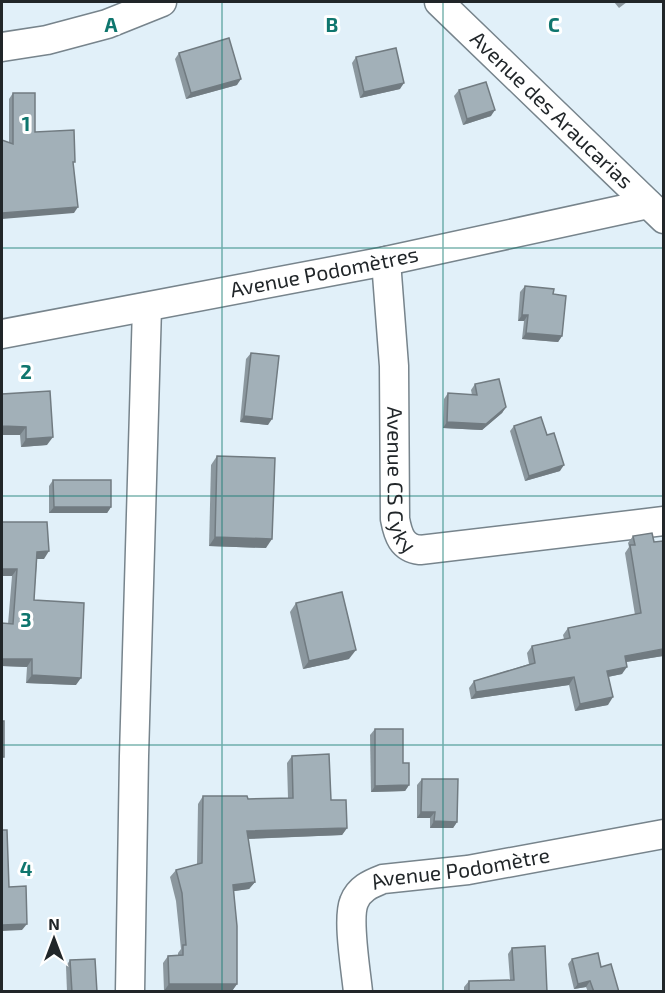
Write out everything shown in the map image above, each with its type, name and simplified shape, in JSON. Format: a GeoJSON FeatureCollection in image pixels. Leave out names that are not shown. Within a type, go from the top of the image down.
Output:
{"type":"FeatureCollection","features":[{"type":"Feature","properties":{"kind":"street"},"geometry":{"type":"LineString","coordinates":[[2,47],[47,40],[107,24],[162,2]]}},
{"type":"Feature","properties":{"kind":"street","name":"Avenue des Araucarias"},"geometry":{"type":"LineString","coordinates":[[453,5],[656,211]]}},
{"type":"Feature","properties":{"kind":"street","name":"Avenue Podomètres"},"geometry":{"type":"LineString","coordinates":[[2,334],[656,211]]}},
{"type":"Feature","properties":{"kind":"street","name":"Avenue CS Cyky"},"geometry":{"type":"LineString","coordinates":[[386,261],[394,366],[395,519],[403,543],[411,549],[420,550],[663,521]]}},
{"type":"Feature","properties":{"kind":"street"},"geometry":{"type":"LineString","coordinates":[[130,992],[134,756],[147,307]]}},
{"type":"Feature","properties":{"kind":"street","name":"Avenue Podomètre"},"geometry":{"type":"LineString","coordinates":[[358,992],[351,917],[357,896],[370,884],[383,879],[468,870],[663,834]]}},
{"type":"Feature","properties":{"kind":"building"},"geometry":{"type":"Polygon","coordinates":[[[229,38],[241,79],[191,93],[179,53],[229,38]]]}},
{"type":"Feature","properties":{"kind":"building"},"geometry":{"type":"Polygon","coordinates":[[[396,48],[404,83],[364,92],[356,57],[396,48]]]}},
{"type":"Feature","properties":{"kind":"building"},"geometry":{"type":"Polygon","coordinates":[[[486,82],[495,110],[467,119],[459,90],[486,82]]]}},
{"type":"Feature","properties":{"kind":"building"},"geometry":{"type":"Polygon","coordinates":[[[13,93],[35,93],[35,132],[74,130],[75,162],[73,162],[78,207],[2,213],[2,140],[13,144],[13,93]]]}},
{"type":"Feature","properties":{"kind":"building"},"geometry":{"type":"Polygon","coordinates":[[[525,286],[554,289],[553,294],[566,296],[562,336],[526,333],[528,315],[522,315],[525,286]]]}},
{"type":"Feature","properties":{"kind":"building"},"geometry":{"type":"Polygon","coordinates":[[[251,353],[279,356],[272,419],[244,416],[251,353]]]}},
{"type":"Feature","properties":{"kind":"building"},"geometry":{"type":"Polygon","coordinates":[[[499,379],[506,407],[486,424],[447,422],[448,393],[477,395],[475,384],[499,379]]]}},
{"type":"Feature","properties":{"kind":"building"},"geometry":{"type":"Polygon","coordinates":[[[50,391],[53,437],[26,439],[26,427],[2,426],[2,394],[50,391]]]}},
{"type":"Feature","properties":{"kind":"building"},"geometry":{"type":"Polygon","coordinates":[[[541,417],[547,435],[554,433],[564,465],[529,476],[514,426],[541,417]]]}},
{"type":"Feature","properties":{"kind":"building"},"geometry":{"type":"Polygon","coordinates":[[[217,456],[275,458],[272,539],[215,537],[217,456]]]}},
{"type":"Feature","properties":{"kind":"building"},"geometry":{"type":"Polygon","coordinates":[[[53,480],[111,480],[111,507],[54,507],[53,480]]]}},
{"type":"Feature","properties":{"kind":"building"},"geometry":{"type":"Polygon","coordinates":[[[2,522],[47,522],[49,551],[37,552],[34,600],[84,603],[81,678],[32,675],[32,659],[2,659],[2,623],[13,624],[17,569],[2,569],[2,522]]]}},
{"type":"Feature","properties":{"kind":"building"},"geometry":{"type":"Polygon","coordinates":[[[652,533],[654,542],[663,541],[663,649],[625,656],[627,667],[607,671],[613,697],[580,704],[574,677],[476,692],[474,681],[535,663],[532,646],[570,638],[568,628],[641,613],[630,545],[635,545],[633,536],[652,533]]]}},
{"type":"Feature","properties":{"kind":"building"},"geometry":{"type":"Polygon","coordinates":[[[342,592],[356,650],[309,661],[296,603],[342,592]]]}},
{"type":"Feature","properties":{"kind":"building"},"geometry":{"type":"Polygon","coordinates":[[[2,721],[4,721],[4,757],[2,757],[2,721]]]}},
{"type":"Feature","properties":{"kind":"building"},"geometry":{"type":"Polygon","coordinates":[[[375,729],[403,729],[403,763],[409,763],[409,785],[375,786],[375,729]]]}},
{"type":"Feature","properties":{"kind":"building"},"geometry":{"type":"Polygon","coordinates":[[[329,754],[331,800],[346,800],[347,828],[247,831],[255,882],[233,885],[237,926],[237,984],[169,984],[168,956],[183,955],[183,945],[186,945],[182,893],[176,870],[202,863],[203,796],[247,796],[248,799],[293,798],[292,756],[329,754]]]}},
{"type":"Feature","properties":{"kind":"building"},"geometry":{"type":"Polygon","coordinates":[[[422,779],[458,779],[457,822],[434,821],[435,812],[421,812],[422,779]]]}},
{"type":"Feature","properties":{"kind":"building"},"geometry":{"type":"Polygon","coordinates":[[[2,830],[7,830],[9,887],[26,886],[27,924],[2,925],[2,830]]]}},
{"type":"Feature","properties":{"kind":"building"},"geometry":{"type":"Polygon","coordinates":[[[545,946],[547,992],[469,992],[469,981],[514,980],[512,948],[545,946]]]}},
{"type":"Feature","properties":{"kind":"building"},"geometry":{"type":"Polygon","coordinates":[[[598,953],[601,967],[611,964],[619,992],[594,992],[590,981],[578,984],[572,959],[598,953]]]}},
{"type":"Feature","properties":{"kind":"building"},"geometry":{"type":"Polygon","coordinates":[[[95,959],[97,992],[72,992],[70,960],[95,959]]]}}]}
